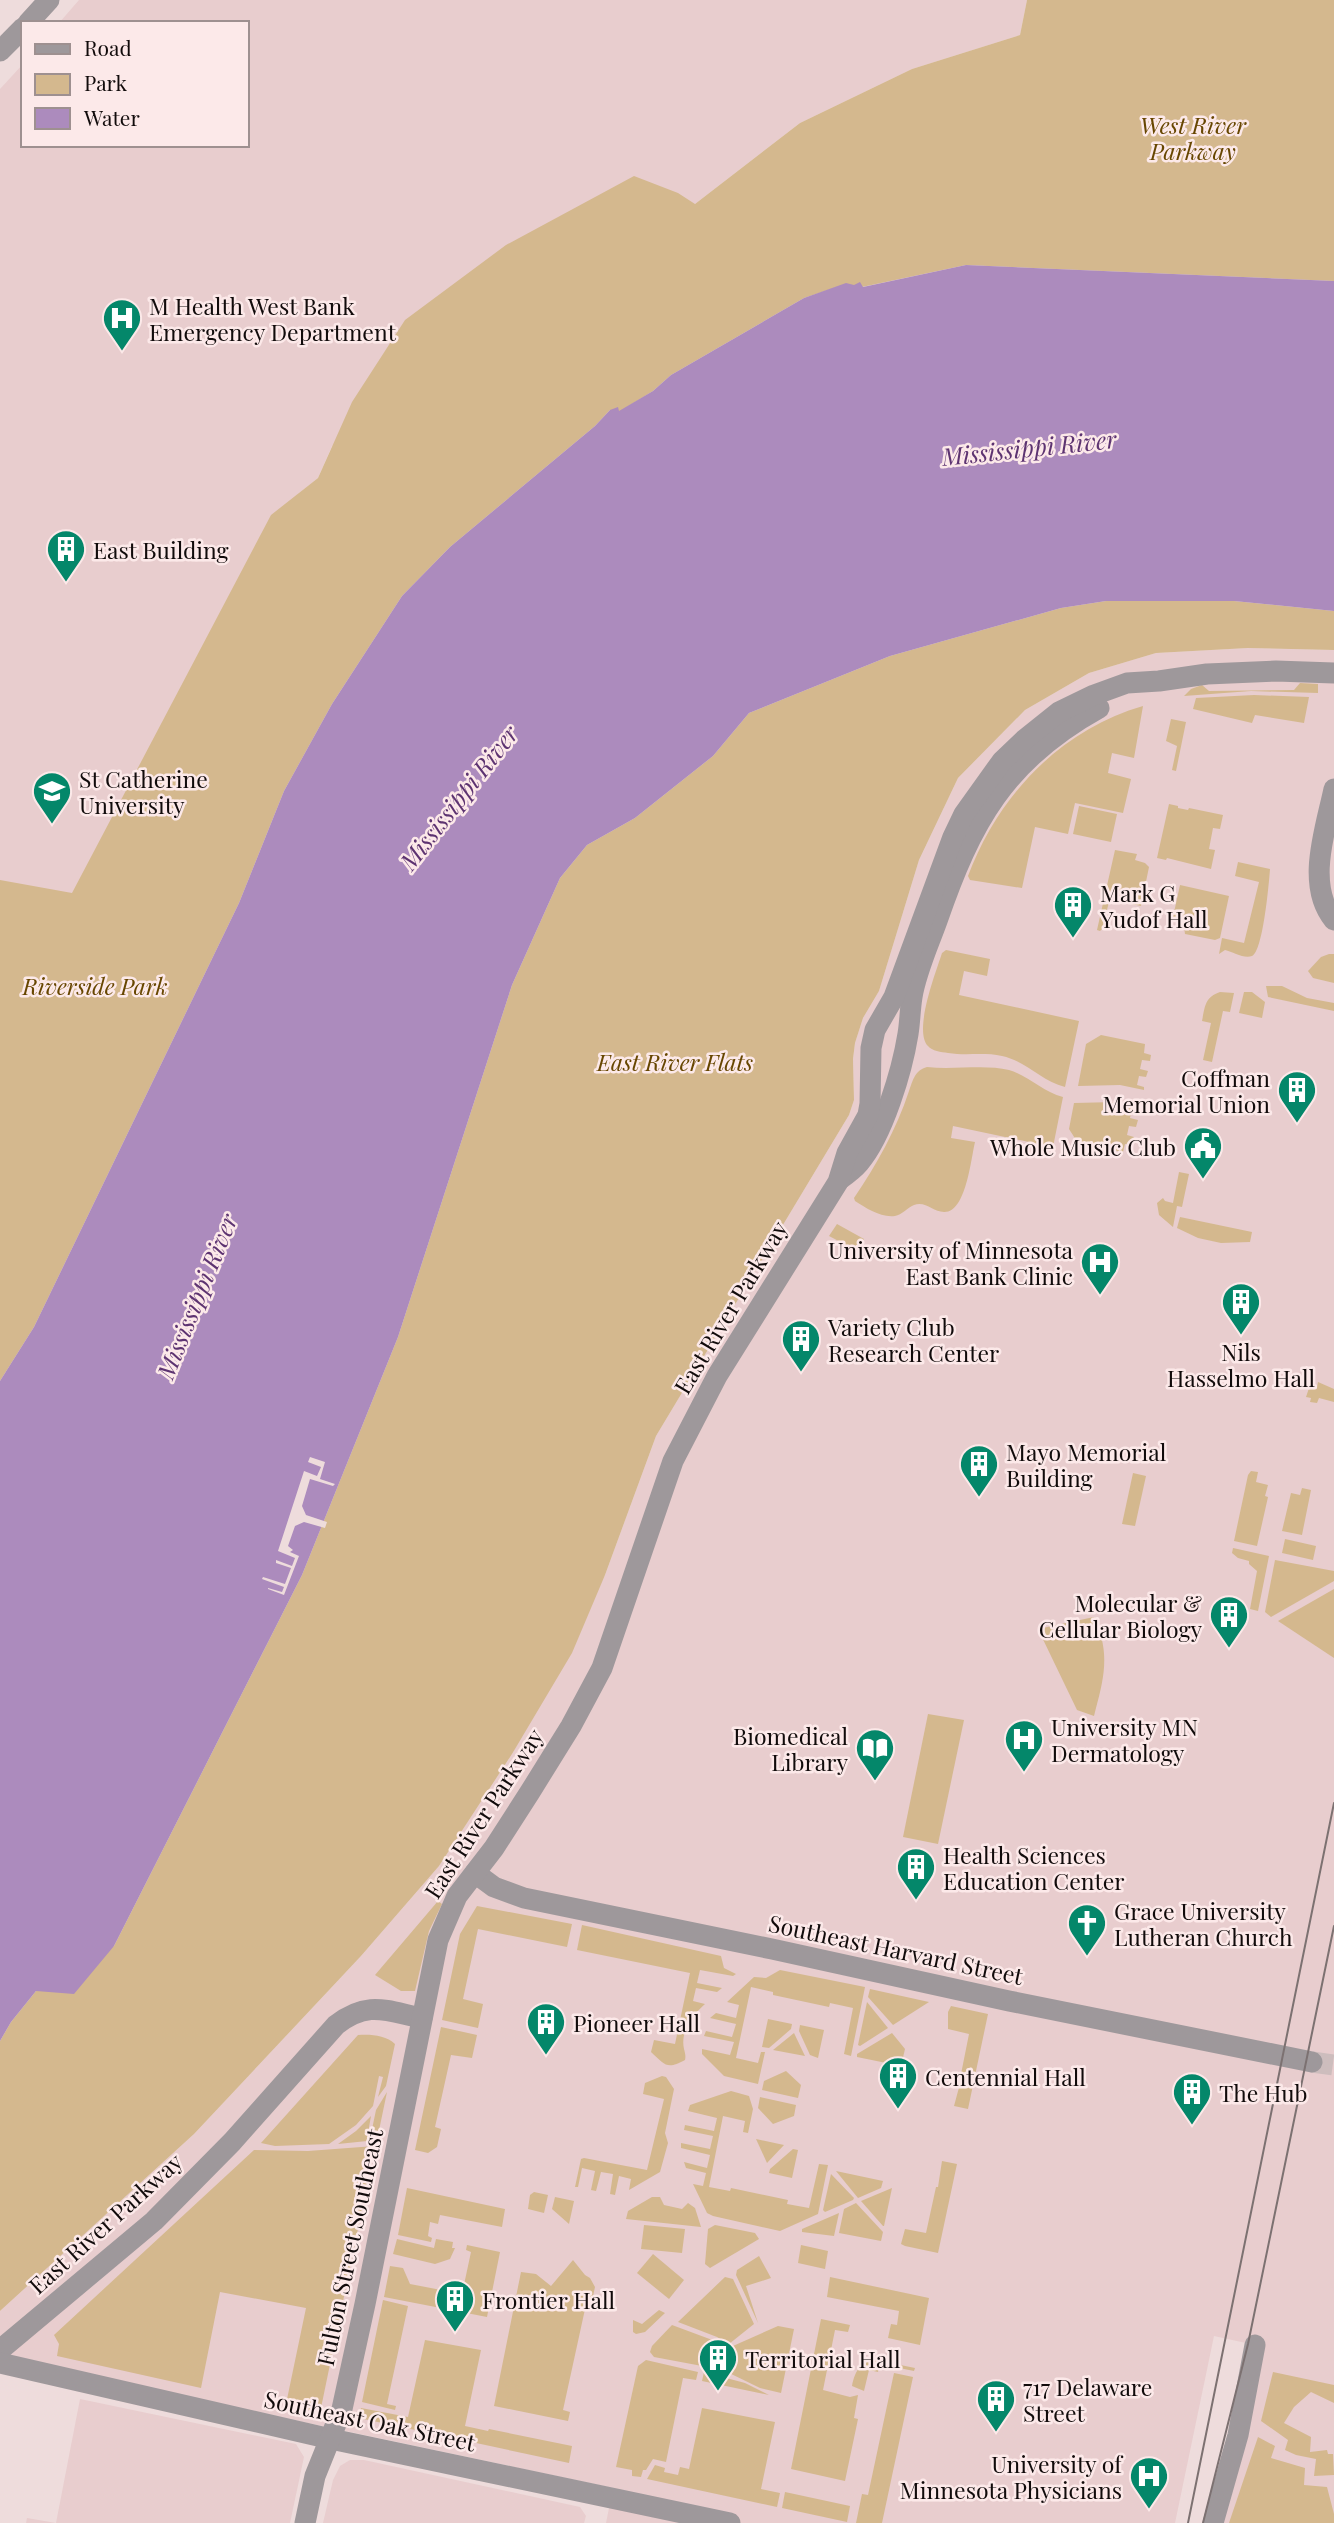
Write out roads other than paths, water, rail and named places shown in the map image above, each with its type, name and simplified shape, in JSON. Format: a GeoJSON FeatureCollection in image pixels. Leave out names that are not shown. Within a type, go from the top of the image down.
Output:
{"type":"FeatureCollection","features":[{"type":"Feature","properties":{"kind":"street"},"geometry":{"type":"LineString","coordinates":[[29,21],[50,0]]}},
{"type":"Feature","properties":{"kind":"street"},"geometry":{"type":"LineString","coordinates":[[0,51],[21,30]]}},
{"type":"Feature","properties":{"kind":"street","name":"East River Parkway"},"geometry":{"type":"LineString","coordinates":[[838,1182],[847,1153],[868,1115],[871,1048],[875,1030],[894,997],[944,857],[964,814],[1002,761],[1059,712],[1127,683],[1207,674],[1276,671],[1334,673]]}},
{"type":"Feature","properties":{"kind":"street","name":"East River Parkway"},"geometry":{"type":"LineString","coordinates":[[0,2350],[154,2221],[232,2142],[336,2025],[349,2014],[362,2009],[376,2009],[422,2018],[438,1940],[457,1896],[537,1781],[602,1668],[659,1499],[693,1419],[766,1295],[838,1182],[860,1162],[889,1104],[905,1053],[915,987],[934,927],[958,863],[991,801],[1032,753],[1066,726],[1159,681]]}},
{"type":"Feature","properties":{"kind":"street"},"geometry":{"type":"LineString","coordinates":[[1334,789],[1320,861],[1321,892],[1334,920]]}},
{"type":"Feature","properties":{"kind":"street","name":"Southeast Harvard Street"},"geometry":{"type":"LineString","coordinates":[[475,1873],[494,1887],[524,1898],[1312,2062]]}},
{"type":"Feature","properties":{"kind":"street","name":"Fulton Street Southeast"},"geometry":{"type":"LineString","coordinates":[[305,2523],[315,2476],[342,2409],[366,2304],[422,2018]]}},
{"type":"Feature","properties":{"kind":"street"},"geometry":{"type":"LineString","coordinates":[[1213,2523],[1238,2435],[1255,2345]]}},
{"type":"Feature","properties":{"kind":"street","name":"Southeast Oak Street"},"geometry":{"type":"LineString","coordinates":[[0,2364],[331,2440],[730,2523]]}},
{"type":"Feature","properties":{"kind":"water","name":"Mississippi River"},"geometry":{"type":"Polygon","coordinates":[[[966,265],[1334,281],[1334,611],[1234,601],[1106,601],[1061,608],[890,656],[749,713],[713,756],[635,818],[587,845],[560,878],[512,985],[398,1337],[302,1575],[114,1946],[74,1994],[36,1991],[11,2022],[0,2041],[0,1381],[34,1327],[239,903],[284,791],[332,704],[402,596],[450,547],[595,426],[610,410],[618,407],[619,411],[653,391],[671,375],[804,298],[846,283],[854,285],[860,282],[863,287],[966,265]]]}},
{"type":"Feature","properties":{"kind":"tunnel"},"geometry":{"type":"LineString","coordinates":[[1312,2062],[1334,2065]]}},
{"type":"Feature","properties":{"kind":"tram line"},"geometry":{"type":"LineString","coordinates":[[1188,2523],[1334,1803]]}},
{"type":"Feature","properties":{"kind":"tram line"},"geometry":{"type":"LineString","coordinates":[[1203,2523],[1248,2344],[1334,1926]]}},
{"type":"Feature","properties":{"kind":"place","name":"M Health West Bank Emergency Department"},"geometry":{"type":"Point","coordinates":[122,352]}},
{"type":"Feature","properties":{"kind":"place","name":"East Building"},"geometry":{"type":"Point","coordinates":[66,583]}},
{"type":"Feature","properties":{"kind":"place","name":"St Catherine University"},"geometry":{"type":"Point","coordinates":[52,825]}},
{"type":"Feature","properties":{"kind":"place","name":"Mark G Yudof Hall"},"geometry":{"type":"Point","coordinates":[1073,939]}},
{"type":"Feature","properties":{"kind":"place","name":"Coffman Memorial Union"},"geometry":{"type":"Point","coordinates":[1297,1124]}},
{"type":"Feature","properties":{"kind":"place","name":"Whole Music Club"},"geometry":{"type":"Point","coordinates":[1203,1180]}},
{"type":"Feature","properties":{"kind":"place","name":"University of Minnesota East Bank Clinic"},"geometry":{"type":"Point","coordinates":[1100,1296]}},
{"type":"Feature","properties":{"kind":"place","name":"Nils Hasselmo Hall"},"geometry":{"type":"Point","coordinates":[1241,1336]}},
{"type":"Feature","properties":{"kind":"place","name":"Variety Club Research Center"},"geometry":{"type":"Point","coordinates":[801,1373]}},
{"type":"Feature","properties":{"kind":"place","name":"Mayo Memorial Building"},"geometry":{"type":"Point","coordinates":[979,1498]}},
{"type":"Feature","properties":{"kind":"place","name":"Molecular & Cellular Biology"},"geometry":{"type":"Point","coordinates":[1229,1649]}},
{"type":"Feature","properties":{"kind":"place","name":"University MN Dermatology"},"geometry":{"type":"Point","coordinates":[1024,1773]}},
{"type":"Feature","properties":{"kind":"place","name":"Biomedical Library"},"geometry":{"type":"Point","coordinates":[875,1782]}},
{"type":"Feature","properties":{"kind":"place","name":"Health Sciences Education Center"},"geometry":{"type":"Point","coordinates":[916,1901]}},
{"type":"Feature","properties":{"kind":"place","name":"Grace University Lutheran Church"},"geometry":{"type":"Point","coordinates":[1087,1957]}},
{"type":"Feature","properties":{"kind":"place","name":"Pioneer Hall"},"geometry":{"type":"Point","coordinates":[546,2056]}},
{"type":"Feature","properties":{"kind":"place","name":"Centennial Hall"},"geometry":{"type":"Point","coordinates":[898,2110]}},
{"type":"Feature","properties":{"kind":"place","name":"The Hub"},"geometry":{"type":"Point","coordinates":[1192,2126]}},
{"type":"Feature","properties":{"kind":"place","name":"Frontier Hall"},"geometry":{"type":"Point","coordinates":[455,2333]}},
{"type":"Feature","properties":{"kind":"place","name":"Territorial Hall"},"geometry":{"type":"Point","coordinates":[718,2392]}},
{"type":"Feature","properties":{"kind":"place","name":"717 Delaware Street"},"geometry":{"type":"Point","coordinates":[996,2433]}},
{"type":"Feature","properties":{"kind":"place","name":"University of Minnesota Physicians"},"geometry":{"type":"Point","coordinates":[1149,2510]}},
{"type":"Feature","properties":{"kind":"park label","name":"West River Parkway"},"geometry":{"type":"Point","coordinates":[1193,137]}},
{"type":"Feature","properties":{"kind":"park label","name":"Riverside Park"},"geometry":{"type":"Point","coordinates":[95,985]}},
{"type":"Feature","properties":{"kind":"park label","name":"East River Flats"},"geometry":{"type":"Point","coordinates":[675,1061]}}]}
